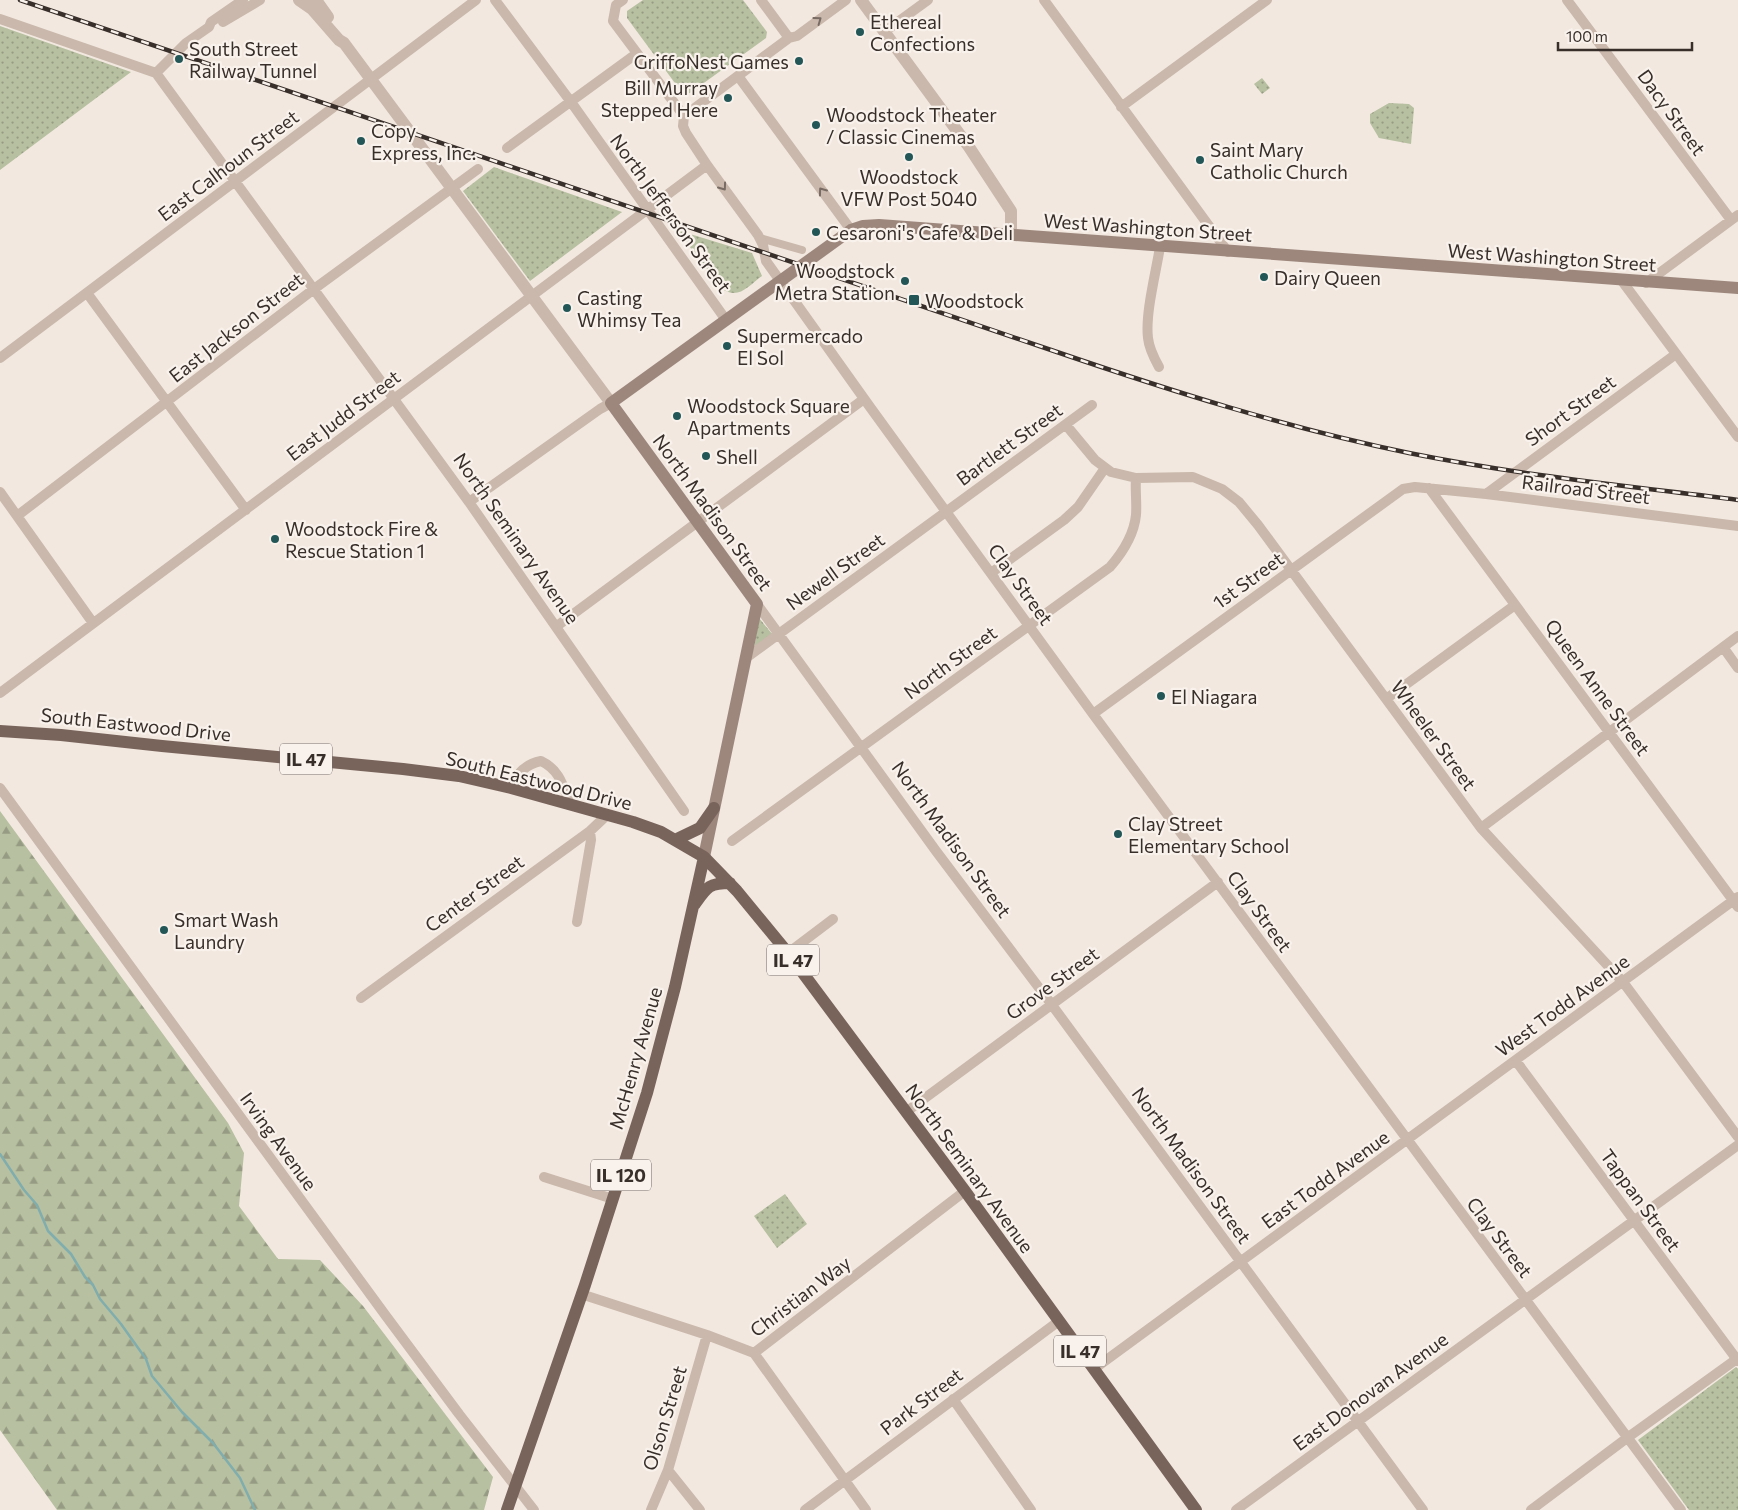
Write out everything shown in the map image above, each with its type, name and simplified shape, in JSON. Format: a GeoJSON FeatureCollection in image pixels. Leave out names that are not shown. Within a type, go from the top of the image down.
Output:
{"type":"FeatureCollection","features":[{"type":"Feature","properties":{"kind":"main road","name":"West Washington Street"},"geometry":{"type":"LineString","coordinates":[[611,403],[851,230],[863,226],[879,225],[1646,283],[1738,288]]}},
{"type":"Feature","properties":{"kind":"main road","name":"North Madison Street"},"geometry":{"type":"LineString","coordinates":[[611,403],[757,604]]}},
{"type":"Feature","properties":{"kind":"main road","name":"McHenry Avenue"},"geometry":{"type":"LineString","coordinates":[[507,1510],[613,1199],[647,1093],[675,987],[757,604]]}},
{"type":"Feature","properties":{"kind":"main road","name":"South Eastwood Drive"},"geometry":{"type":"LineString","coordinates":[[0,731],[61,735],[459,776],[570,804],[661,832],[704,857]]}},
{"type":"Feature","properties":{"kind":"main road"},"geometry":{"type":"LineString","coordinates":[[675,840],[700,828],[714,808]]}},
{"type":"Feature","properties":{"kind":"main road","name":"North Seminary Avenue"},"geometry":{"type":"LineString","coordinates":[[704,857],[730,883],[788,953],[965,1191],[1196,1510]]}},
{"type":"Feature","properties":{"kind":"main road"},"geometry":{"type":"LineString","coordinates":[[692,908],[704,892],[714,883],[730,883]]}},
{"type":"Feature","properties":{"kind":"street"},"geometry":{"type":"LineString","coordinates":[[0,19],[156,73],[186,43],[209,27],[211,22],[243,0]]}},
{"type":"Feature","properties":{"kind":"street"},"geometry":{"type":"LineString","coordinates":[[209,27],[215,27],[260,0]]}},
{"type":"Feature","properties":{"kind":"street"},"geometry":{"type":"LineString","coordinates":[[299,0],[312,9],[339,40],[344,43]]}},
{"type":"Feature","properties":{"kind":"street"},"geometry":{"type":"LineString","coordinates":[[316,0],[342,37],[344,43]]}},
{"type":"Feature","properties":{"kind":"street","name":"East Calhoun Street"},"geometry":{"type":"LineString","coordinates":[[0,358],[476,0]]}},
{"type":"Feature","properties":{"kind":"street","name":"North Jefferson Street"},"geometry":{"type":"LineString","coordinates":[[495,0],[571,102],[726,320]]}},
{"type":"Feature","properties":{"kind":"street"},"geometry":{"type":"LineString","coordinates":[[761,0],[789,38]]}},
{"type":"Feature","properties":{"kind":"street"},"geometry":{"type":"LineString","coordinates":[[684,116],[789,38],[797,36],[846,0]]}},
{"type":"Feature","properties":{"kind":"street"},"geometry":{"type":"LineString","coordinates":[[861,0],[969,147],[1011,211],[1012,236]]}},
{"type":"Feature","properties":{"kind":"street"},"geometry":{"type":"LineString","coordinates":[[884,32],[928,0]]}},
{"type":"Feature","properties":{"kind":"street"},"geometry":{"type":"LineString","coordinates":[[1044,0],[1228,252]]}},
{"type":"Feature","properties":{"kind":"street"},"geometry":{"type":"LineString","coordinates":[[1121,107],[1267,0]]}},
{"type":"Feature","properties":{"kind":"street","name":"Dacy Street"},"geometry":{"type":"LineString","coordinates":[[1567,0],[1734,218]]}},
{"type":"Feature","properties":{"kind":"street"},"geometry":{"type":"LineString","coordinates":[[619,2],[613,21],[684,116],[683,126],[686,133],[760,238],[802,250]]}},
{"type":"Feature","properties":{"kind":"street","name":"North Madison Street"},"geometry":{"type":"LineString","coordinates":[[344,43],[611,403]]}},
{"type":"Feature","properties":{"kind":"street"},"geometry":{"type":"LineString","coordinates":[[507,148],[636,54]]}},
{"type":"Feature","properties":{"kind":"street","name":"North Seminary Avenue"},"geometry":{"type":"LineString","coordinates":[[156,73],[469,502],[684,811]]}},
{"type":"Feature","properties":{"kind":"street"},"geometry":{"type":"LineString","coordinates":[[738,76],[851,230]]}},
{"type":"Feature","properties":{"kind":"street","name":"East Judd Street"},"geometry":{"type":"LineString","coordinates":[[0,692],[707,165]]}},
{"type":"Feature","properties":{"kind":"street","name":"East Jackson Street"},"geometry":{"type":"LineString","coordinates":[[17,516],[314,289],[478,169]]}},
{"type":"Feature","properties":{"kind":"street"},"geometry":{"type":"LineString","coordinates":[[1646,283],[1734,218]]}},
{"type":"Feature","properties":{"kind":"street","name":"Clay Street"},"geometry":{"type":"LineString","coordinates":[[760,238],[766,261],[864,399],[1407,1141],[1681,1510]]}},
{"type":"Feature","properties":{"kind":"street"},"geometry":{"type":"LineString","coordinates":[[1159,367],[1153,357],[1148,338],[1149,318],[1160,247]]}},
{"type":"Feature","properties":{"kind":"street"},"geometry":{"type":"LineString","coordinates":[[1622,281],[1738,437]]}},
{"type":"Feature","properties":{"kind":"street"},"geometry":{"type":"LineString","coordinates":[[87,294],[246,510]]}},
{"type":"Feature","properties":{"kind":"street","name":"Short Street"},"geometry":{"type":"LineString","coordinates":[[1486,494],[1676,354]]}},
{"type":"Feature","properties":{"kind":"street"},"geometry":{"type":"LineString","coordinates":[[557,626],[864,399]]}},
{"type":"Feature","properties":{"kind":"street"},"geometry":{"type":"LineString","coordinates":[[469,502],[611,403]]}},
{"type":"Feature","properties":{"kind":"street","name":"Bartlett Street"},"geometry":{"type":"LineString","coordinates":[[946,512],[1092,405]]}},
{"type":"Feature","properties":{"kind":"street","name":"Wheeler Street"},"geometry":{"type":"LineString","coordinates":[[1066,425],[1083,447],[1104,468],[1111,472],[1136,478],[1193,477],[1222,489],[1239,502],[1481,828],[1623,982],[1738,1138]]}},
{"type":"Feature","properties":{"kind":"street"},"geometry":{"type":"LineString","coordinates":[[991,573],[1064,520],[1078,507],[1104,468]]}},
{"type":"Feature","properties":{"kind":"street","name":"North Street"},"geometry":{"type":"LineString","coordinates":[[732,841],[1110,567],[1131,537],[1136,515],[1136,478]]}},
{"type":"Feature","properties":{"kind":"street","name":"1st Street"},"geometry":{"type":"LineString","coordinates":[[1093,714],[1403,490],[1416,487],[1429,488]]}},
{"type":"Feature","properties":{"kind":"street","name":"Railroad Street"},"geometry":{"type":"LineString","coordinates":[[1429,488],[1738,526]]}},
{"type":"Feature","properties":{"kind":"street","name":"Queen Anne Street"},"geometry":{"type":"LineString","coordinates":[[1429,488],[1736,902]]}},
{"type":"Feature","properties":{"kind":"street"},"geometry":{"type":"LineString","coordinates":[[0,492],[93,623]]}},
{"type":"Feature","properties":{"kind":"street","name":"Newell Street"},"geometry":{"type":"LineString","coordinates":[[746,658],[946,512]]}},
{"type":"Feature","properties":{"kind":"street","name":"North Madison Street"},"geometry":{"type":"LineString","coordinates":[[757,604],[936,851],[1052,1005],[1423,1510]]}},
{"type":"Feature","properties":{"kind":"street"},"geometry":{"type":"LineString","coordinates":[[1386,699],[1515,605]]}},
{"type":"Feature","properties":{"kind":"street"},"geometry":{"type":"LineString","coordinates":[[1481,828],[1738,636]]}},
{"type":"Feature","properties":{"kind":"street"},"geometry":{"type":"LineString","coordinates":[[1722,647],[1738,668]]}},
{"type":"Feature","properties":{"kind":"street"},"geometry":{"type":"LineString","coordinates":[[511,788],[515,778],[522,770],[532,763],[541,761],[554,769],[560,778],[570,804]]}},
{"type":"Feature","properties":{"kind":"street","name":"Irving Avenue"},"geometry":{"type":"LineString","coordinates":[[0,788],[374,1301],[458,1414],[534,1510]]}},
{"type":"Feature","properties":{"kind":"street","name":"Center Street"},"geometry":{"type":"LineString","coordinates":[[361,998],[590,831],[607,815]]}},
{"type":"Feature","properties":{"kind":"street"},"geometry":{"type":"LineString","coordinates":[[577,922],[591,840],[590,831]]}},
{"type":"Feature","properties":{"kind":"street","name":"Grove Street"},"geometry":{"type":"LineString","coordinates":[[906,1112],[1218,882]]}},
{"type":"Feature","properties":{"kind":"street","name":"West Todd Avenue"},"geometry":{"type":"LineString","coordinates":[[1407,1141],[1623,982],[1736,902]]}},
{"type":"Feature","properties":{"kind":"street"},"geometry":{"type":"LineString","coordinates":[[788,953],[834,919]]}},
{"type":"Feature","properties":{"kind":"street","name":"Tappan Street"},"geometry":{"type":"LineString","coordinates":[[1516,1061],[1738,1359]]}},
{"type":"Feature","properties":{"kind":"street","name":"East Todd Avenue"},"geometry":{"type":"LineString","coordinates":[[1094,1370],[1407,1141]]}},
{"type":"Feature","properties":{"kind":"street","name":"East Donovan Avenue"},"geometry":{"type":"LineString","coordinates":[[1236,1510],[1738,1145]]}},
{"type":"Feature","properties":{"kind":"street"},"geometry":{"type":"LineString","coordinates":[[544,1177],[613,1199]]}},
{"type":"Feature","properties":{"kind":"street","name":"Christian Way"},"geometry":{"type":"LineString","coordinates":[[581,1294],[707,1335],[754,1353],[965,1191]]}},
{"type":"Feature","properties":{"kind":"street","name":"Park Street"},"geometry":{"type":"LineString","coordinates":[[806,1510],[1059,1321]]}},
{"type":"Feature","properties":{"kind":"street","name":"Olson Street"},"geometry":{"type":"LineString","coordinates":[[651,1510],[668,1470],[707,1335]]}},
{"type":"Feature","properties":{"kind":"street"},"geometry":{"type":"LineString","coordinates":[[754,1353],[866,1510]]}},
{"type":"Feature","properties":{"kind":"street"},"geometry":{"type":"LineString","coordinates":[[1531,1510],[1627,1438],[1738,1359]]}},
{"type":"Feature","properties":{"kind":"street"},"geometry":{"type":"LineString","coordinates":[[953,1399],[1031,1510]]}},
{"type":"Feature","properties":{"kind":"street"},"geometry":{"type":"LineString","coordinates":[[668,1470],[700,1510]]}},
{"type":"Feature","properties":{"kind":"green space"},"geometry":{"type":"Polygon","coordinates":[[[643,0],[743,0],[767,32],[766,38],[690,93],[683,94],[627,18],[627,11],[643,0]]]}},
{"type":"Feature","properties":{"kind":"green space"},"geometry":{"type":"Polygon","coordinates":[[[0,26],[131,72],[0,170],[0,26]]]}},
{"type":"Feature","properties":{"kind":"green space"},"geometry":{"type":"Polygon","coordinates":[[[1262,78],[1270,88],[1262,94],[1254,84],[1262,78]]]}},
{"type":"Feature","properties":{"kind":"green space"},"geometry":{"type":"Polygon","coordinates":[[[1389,103],[1409,104],[1414,108],[1411,144],[1379,138],[1370,123],[1370,114],[1389,103]]]}},
{"type":"Feature","properties":{"kind":"green space"},"geometry":{"type":"Polygon","coordinates":[[[494,167],[622,212],[530,281],[463,191],[494,167]]]}},
{"type":"Feature","properties":{"kind":"green space"},"geometry":{"type":"Polygon","coordinates":[[[677,230],[752,253],[762,276],[738,292],[733,293],[722,289],[677,230]]]}},
{"type":"Feature","properties":{"kind":"green space"},"geometry":{"type":"Polygon","coordinates":[[[759,618],[773,635],[754,649],[759,618]]]}},
{"type":"Feature","properties":{"kind":"green space"},"geometry":{"type":"Polygon","coordinates":[[[0,811],[228,1123],[244,1153],[239,1206],[278,1259],[320,1260],[363,1306],[493,1477],[484,1510],[57,1510],[0,1430],[0,811]]]}},
{"type":"Feature","properties":{"kind":"green space"},"geometry":{"type":"Polygon","coordinates":[[[785,1194],[807,1224],[777,1248],[754,1216],[785,1194]]]}},
{"type":"Feature","properties":{"kind":"green space"},"geometry":{"type":"Polygon","coordinates":[[[1736,1367],[1738,1369],[1738,1510],[1689,1510],[1638,1440],[1736,1367]]]}},
{"type":"Feature","properties":{"kind":"waterway"},"geometry":{"type":"LineString","coordinates":[[0,1154],[24,1190],[37,1205],[48,1231],[71,1254],[85,1277],[93,1285],[100,1299],[146,1359],[152,1376],[182,1412],[213,1443],[240,1478],[255,1510]]}},
{"type":"Feature","properties":{"kind":"railway"},"geometry":{"type":"LineString","coordinates":[[20,0],[1098,366],[1230,408],[1364,443],[1450,461],[1573,480],[1738,500]]}},
{"type":"Feature","properties":{"kind":"place","name":"Ethereal Confections"},"geometry":{"type":"Point","coordinates":[860,32]}},
{"type":"Feature","properties":{"kind":"place","name":"South Street Railway Tunnel"},"geometry":{"type":"Point","coordinates":[179,59]}},
{"type":"Feature","properties":{"kind":"place","name":"GriffoNest Games"},"geometry":{"type":"Point","coordinates":[799,61]}},
{"type":"Feature","properties":{"kind":"place","name":"Bill Murray Stepped Here"},"geometry":{"type":"Point","coordinates":[728,98]}},
{"type":"Feature","properties":{"kind":"place","name":"Woodstock Theater / Classic Cinemas"},"geometry":{"type":"Point","coordinates":[816,125]}},
{"type":"Feature","properties":{"kind":"place","name":"Copy Express, Inc."},"geometry":{"type":"Point","coordinates":[361,141]}},
{"type":"Feature","properties":{"kind":"place","name":"Woodstock VFW Post 5040"},"geometry":{"type":"Point","coordinates":[909,157]}},
{"type":"Feature","properties":{"kind":"place","name":"Saint Mary Catholic Church"},"geometry":{"type":"Point","coordinates":[1200,160]}},
{"type":"Feature","properties":{"kind":"place","name":"Cesaroni's Cafe & Deli"},"geometry":{"type":"Point","coordinates":[816,232]}},
{"type":"Feature","properties":{"kind":"place","name":"Dairy Queen"},"geometry":{"type":"Point","coordinates":[1264,277]}},
{"type":"Feature","properties":{"kind":"place","name":"Woodstock Metra Station"},"geometry":{"type":"Point","coordinates":[905,281]}},
{"type":"Feature","properties":{"kind":"place","name":"Woodstock"},"geometry":{"type":"Point","coordinates":[914,300]}},
{"type":"Feature","properties":{"kind":"place","name":"Casting Whimsy Tea"},"geometry":{"type":"Point","coordinates":[567,308]}},
{"type":"Feature","properties":{"kind":"place","name":"Supermercado El Sol"},"geometry":{"type":"Point","coordinates":[727,346]}},
{"type":"Feature","properties":{"kind":"place","name":"Woodstock Square Apartments"},"geometry":{"type":"Point","coordinates":[677,416]}},
{"type":"Feature","properties":{"kind":"place","name":"Shell"},"geometry":{"type":"Point","coordinates":[706,456]}},
{"type":"Feature","properties":{"kind":"place","name":"Woodstock Fire & Rescue Station 1"},"geometry":{"type":"Point","coordinates":[275,539]}},
{"type":"Feature","properties":{"kind":"place","name":"El Niagara"},"geometry":{"type":"Point","coordinates":[1161,696]}},
{"type":"Feature","properties":{"kind":"place","name":"Clay Street Elementary School"},"geometry":{"type":"Point","coordinates":[1118,834]}},
{"type":"Feature","properties":{"kind":"place","name":"Smart Wash Laundry"},"geometry":{"type":"Point","coordinates":[164,930]}}]}
